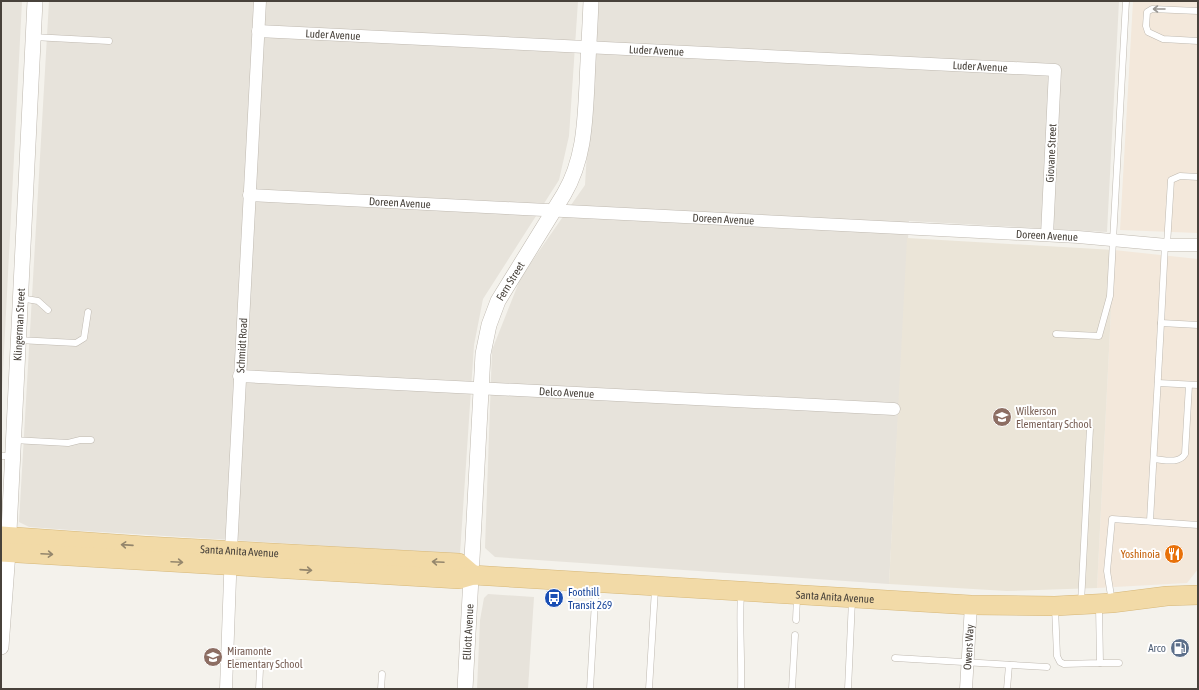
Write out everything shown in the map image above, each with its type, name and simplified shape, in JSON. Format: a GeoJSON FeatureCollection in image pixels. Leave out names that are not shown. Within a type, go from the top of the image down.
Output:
{"type":"FeatureCollection","features":[{"type":"Feature","properties":{"kind":"main road","name":"Santa Anita Avenue"},"geometry":{"type":"LineString","coordinates":[[5,544],[230,558],[459,563],[473,575],[971,605],[1055,606],[1097,604],[1167,596],[1198,595]]}},
{"type":"Feature","properties":{"kind":"street","name":"Klingerman Street"},"geometry":{"type":"LineString","coordinates":[[1,647],[7,456],[13,440],[35,1]]}},
{"type":"Feature","properties":{"kind":"street","name":"Schmidt Road"},"geometry":{"type":"LineString","coordinates":[[226,689],[230,558],[260,1]]}},
{"type":"Feature","properties":{"kind":"street","name":"Fern Street"},"geometry":{"type":"LineString","coordinates":[[473,575],[483,354],[489,325],[498,300],[555,211],[571,182],[580,157],[585,126],[591,1]]}},
{"type":"Feature","properties":{"kind":"street","name":"Luder Avenue"},"geometry":{"type":"LineString","coordinates":[[258,31],[1055,70]]}},
{"type":"Feature","properties":{"kind":"street","name":"Giovane Street"},"geometry":{"type":"LineString","coordinates":[[1047,235],[1055,70]]}},
{"type":"Feature","properties":{"kind":"street","name":"Doreen Avenue"},"geometry":{"type":"LineString","coordinates":[[249,195],[1047,235],[1198,245]]}},
{"type":"Feature","properties":{"kind":"street","name":"Delco Avenue"},"geometry":{"type":"LineString","coordinates":[[240,376],[894,409]]}},
{"type":"Feature","properties":{"kind":"street","name":"Elliott Avenue"},"geometry":{"type":"LineString","coordinates":[[465,689],[473,575]]}},
{"type":"Feature","properties":{"kind":"street","name":"Owens Way"},"geometry":{"type":"LineString","coordinates":[[966,689],[971,605]]}},
{"type":"Feature","properties":{"kind":"lane"},"geometry":{"type":"LineString","coordinates":[[1056,334],[1099,336],[1110,296],[1126,1]]}},
{"type":"Feature","properties":{"kind":"lane"},"geometry":{"type":"LineString","coordinates":[[1198,11],[1152,9],[1147,12],[1146,26],[1148,32],[1163,39],[1198,41]]}},
{"type":"Feature","properties":{"kind":"lane"},"geometry":{"type":"LineString","coordinates":[[33,37],[109,41]]}},
{"type":"Feature","properties":{"kind":"lane"},"geometry":{"type":"LineString","coordinates":[[1150,521],[1171,180],[1180,176],[1198,177]]}},
{"type":"Feature","properties":{"kind":"lane"},"geometry":{"type":"LineString","coordinates":[[20,298],[38,301],[48,310]]}},
{"type":"Feature","properties":{"kind":"lane"},"geometry":{"type":"LineString","coordinates":[[18,340],[76,343],[84,338],[88,312]]}},
{"type":"Feature","properties":{"kind":"lane"},"geometry":{"type":"LineString","coordinates":[[1161,323],[1198,325]]}},
{"type":"Feature","properties":{"kind":"lane"},"geometry":{"type":"LineString","coordinates":[[1158,383],[1198,385]]}},
{"type":"Feature","properties":{"kind":"lane"},"geometry":{"type":"LineString","coordinates":[[1154,459],[1178,460],[1183,458],[1186,454],[1189,384]]}},
{"type":"Feature","properties":{"kind":"lane"},"geometry":{"type":"LineString","coordinates":[[1090,428],[1100,663]]}},
{"type":"Feature","properties":{"kind":"lane"},"geometry":{"type":"LineString","coordinates":[[13,440],[68,443],[80,440],[91,440]]}},
{"type":"Feature","properties":{"kind":"lane"},"geometry":{"type":"LineString","coordinates":[[1097,604],[1108,570],[1112,519],[1198,525]]}},
{"type":"Feature","properties":{"kind":"lane"},"geometry":{"type":"LineString","coordinates":[[590,689],[596,583]]}},
{"type":"Feature","properties":{"kind":"lane"},"geometry":{"type":"LineString","coordinates":[[648,689],[655,586]]}},
{"type":"Feature","properties":{"kind":"lane"},"geometry":{"type":"LineString","coordinates":[[741,592],[739,638],[742,665],[741,689]]}},
{"type":"Feature","properties":{"kind":"lane"},"geometry":{"type":"LineString","coordinates":[[796,620],[797,595]]}},
{"type":"Feature","properties":{"kind":"lane"},"geometry":{"type":"LineString","coordinates":[[848,689],[852,599]]}},
{"type":"Feature","properties":{"kind":"lane"},"geometry":{"type":"LineString","coordinates":[[1055,606],[1057,656],[1060,662],[1064,664],[1119,663]]}},
{"type":"Feature","properties":{"kind":"lane"},"geometry":{"type":"LineString","coordinates":[[792,689],[795,635]]}},
{"type":"Feature","properties":{"kind":"lane"},"geometry":{"type":"LineString","coordinates":[[894,658],[1047,667]]}},
{"type":"Feature","properties":{"kind":"lane"},"geometry":{"type":"LineString","coordinates":[[226,662],[257,665],[260,669],[259,689]]}},
{"type":"Feature","properties":{"kind":"lane"},"geometry":{"type":"LineString","coordinates":[[1007,689],[1009,665]]}},
{"type":"Feature","properties":{"kind":"lane"},"geometry":{"type":"LineString","coordinates":[[381,689],[382,674]]}},
{"type":"Feature","properties":{"kind":"shaded area"},"geometry":{"type":"Polygon","coordinates":[[[1,1],[22,1],[1,410],[1,1]]]}},
{"type":"Feature","properties":{"kind":"shaded area"},"geometry":{"type":"Polygon","coordinates":[[[49,1],[578,1],[569,136],[559,180],[483,299],[474,345],[460,554],[83,531],[29,527],[19,522],[49,1]]]}},
{"type":"Feature","properties":{"kind":"shaded area"},"geometry":{"type":"Polygon","coordinates":[[[596,1],[1119,1],[1107,232],[909,221],[889,584],[495,557],[485,548],[492,350],[521,277],[585,185],[596,1]]]}},
{"type":"Feature","properties":{"kind":"shaded area"},"geometry":{"type":"Polygon","coordinates":[[[1133,1],[1198,1],[1198,233],[1120,230],[1133,1]]]}},
{"type":"Feature","properties":{"kind":"shaded area","name":"Wilkerson Elementary School"},"geometry":{"type":"Polygon","coordinates":[[[907,238],[1114,250],[1097,588],[1007,591],[889,584],[907,238]]]}},
{"type":"Feature","properties":{"kind":"shaded area"},"geometry":{"type":"Polygon","coordinates":[[[1114,250],[1198,259],[1198,569],[1187,583],[1097,588],[1114,250]]]}},
{"type":"Feature","properties":{"kind":"shaded area"},"geometry":{"type":"Polygon","coordinates":[[[488,594],[534,597],[528,689],[477,689],[480,620],[484,598],[488,594]]]}},
{"type":"Feature","properties":{"kind":"place","name":"Wilkerson Elementary School"},"geometry":{"type":"Point","coordinates":[1002,417]}},
{"type":"Feature","properties":{"kind":"place","name":"Yoshinoia"},"geometry":{"type":"Point","coordinates":[1174,554]}},
{"type":"Feature","properties":{"kind":"place","name":"Foothill Transit 269"},"geometry":{"type":"Point","coordinates":[554,598]}},
{"type":"Feature","properties":{"kind":"place","name":"Arco"},"geometry":{"type":"Point","coordinates":[1180,648]}},
{"type":"Feature","properties":{"kind":"place","name":"Miramonte Elementary School"},"geometry":{"type":"Point","coordinates":[213,657]}}]}
